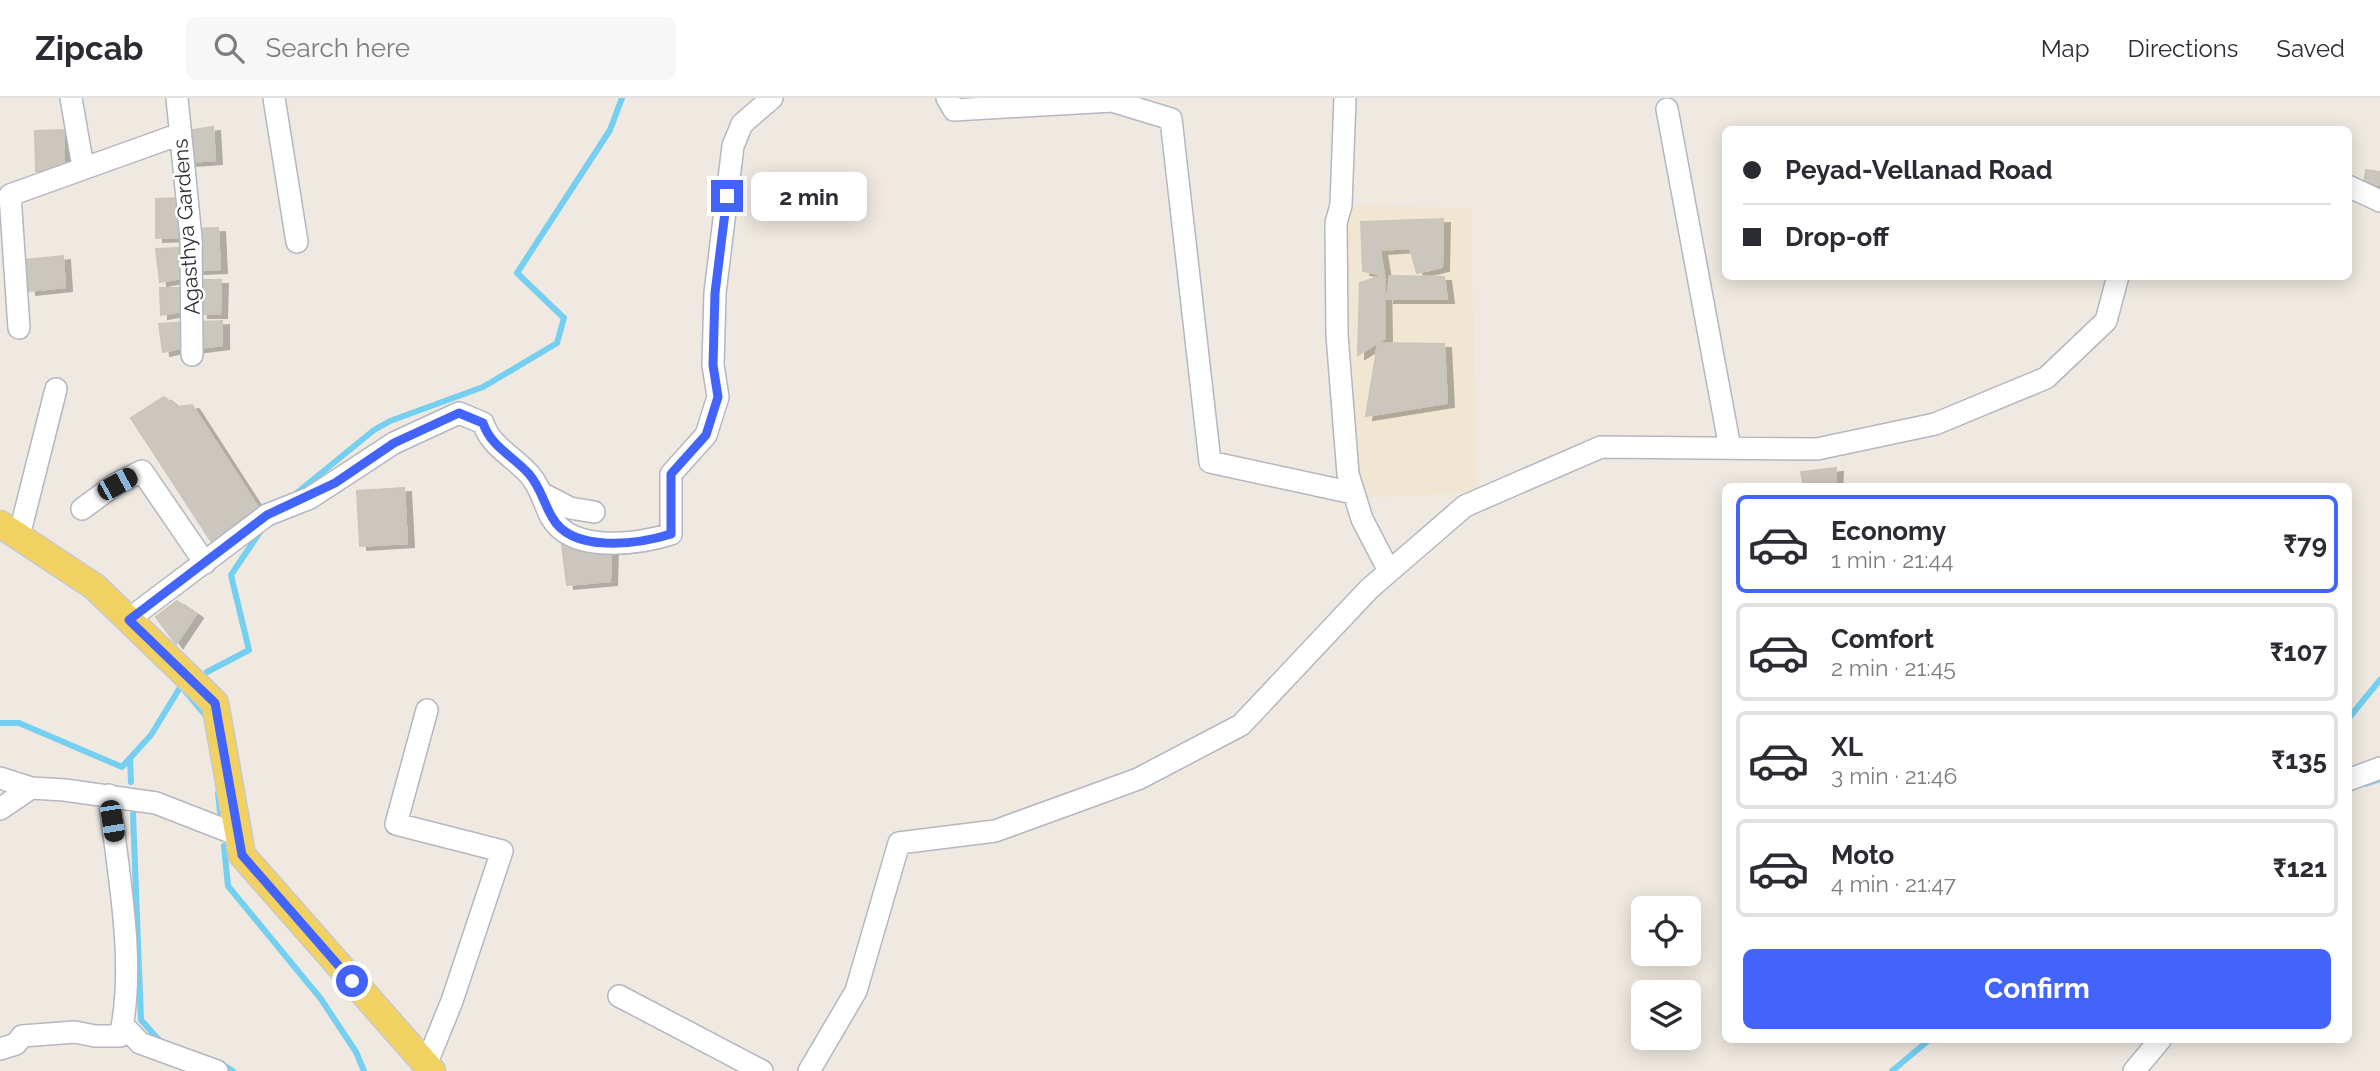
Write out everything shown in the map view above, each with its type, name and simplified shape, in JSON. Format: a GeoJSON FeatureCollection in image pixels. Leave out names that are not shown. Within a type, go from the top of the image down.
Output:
{"type":"FeatureCollection","features":[{"type":"Feature","properties":{"kind":"main road"},"geometry":{"type":"LineString","coordinates":[[9,530],[137,613],[215,703],[242,855],[429,1068]]}},
{"type":"Feature","properties":{"kind":"street"},"geometry":{"type":"LineString","coordinates":[[71,98],[83,167]]}},
{"type":"Feature","properties":{"kind":"street","name":"Agasthya Gardens"},"geometry":{"type":"LineString","coordinates":[[177,98],[191,238],[192,355]]}},
{"type":"Feature","properties":{"kind":"street"},"geometry":{"type":"LineString","coordinates":[[274,98],[297,242]]}},
{"type":"Feature","properties":{"kind":"street"},"geometry":{"type":"LineString","coordinates":[[137,613],[268,517],[335,483],[394,443],[459,413],[483,423],[488,438],[520,464],[544,494],[552,519],[574,537],[617,545],[671,534],[671,474],[706,435],[718,397],[713,365],[715,293],[733,146],[742,124],[772,98]]}},
{"type":"Feature","properties":{"kind":"street"},"geometry":{"type":"LineString","coordinates":[[947,98],[954,110],[1112,101],[1171,118],[1210,462],[1351,483]]}},
{"type":"Feature","properties":{"kind":"street"},"geometry":{"type":"LineString","coordinates":[[1345,98],[1341,205],[1336,223],[1336,279],[1337,335],[1351,483],[1362,519],[1390,571]]}},
{"type":"Feature","properties":{"kind":"street"},"geometry":{"type":"LineString","coordinates":[[1667,109],[1730,448]]}},
{"type":"Feature","properties":{"kind":"street"},"geometry":{"type":"LineString","coordinates":[[19,328],[10,195],[180,134]]}},
{"type":"Feature","properties":{"kind":"street"},"geometry":{"type":"LineString","coordinates":[[2352,188],[2380,201]]}},
{"type":"Feature","properties":{"kind":"street"},"geometry":{"type":"LineString","coordinates":[[809,1071],[856,991],[900,843],[995,831],[1138,779],[1241,725],[1390,571],[1465,506],[1601,447],[1817,449],[1935,424],[2046,378],[2106,321],[2117,280]]}},
{"type":"Feature","properties":{"kind":"street"},"geometry":{"type":"LineString","coordinates":[[9,530],[56,389]]}},
{"type":"Feature","properties":{"kind":"street"},"geometry":{"type":"LineString","coordinates":[[82,509],[117,484],[142,471],[205,563]]}},
{"type":"Feature","properties":{"kind":"street"},"geometry":{"type":"LineString","coordinates":[[544,494],[570,508],[594,512]]}},
{"type":"Feature","properties":{"kind":"street"},"geometry":{"type":"LineString","coordinates":[[427,709],[396,824],[502,851],[429,1068]]}},
{"type":"Feature","properties":{"kind":"street"},"geometry":{"type":"LineString","coordinates":[[2352,778],[2380,768]]}},
{"type":"Feature","properties":{"kind":"street"},"geometry":{"type":"LineString","coordinates":[[0,778],[31,788],[109,794],[156,803],[238,835]]}},
{"type":"Feature","properties":{"kind":"street"},"geometry":{"type":"LineString","coordinates":[[0,809],[31,788]]}},
{"type":"Feature","properties":{"kind":"street"},"geometry":{"type":"LineString","coordinates":[[0,1049],[16,1044],[22,1036],[75,1032],[95,1037],[120,1035],[126,1013],[125,938],[120,867],[109,794]]}},
{"type":"Feature","properties":{"kind":"street"},"geometry":{"type":"LineString","coordinates":[[619,996],[762,1071]]}},
{"type":"Feature","properties":{"kind":"street"},"geometry":{"type":"LineString","coordinates":[[123,1026],[140,1043],[217,1071]]}},
{"type":"Feature","properties":{"kind":"street"},"geometry":{"type":"LineString","coordinates":[[2134,1071],[2157,1043]]}},
{"type":"Feature","properties":{"kind":"shaded area"},"geometry":{"type":"Polygon","coordinates":[[[1345,205],[1471,208],[1477,492],[1348,499],[1345,205]]]}},
{"type":"Feature","properties":{"kind":"building"},"geometry":{"type":"Polygon","coordinates":[[[213,127],[215,160],[189,162],[186,131],[213,127]]]}},
{"type":"Feature","properties":{"kind":"building"},"geometry":{"type":"Polygon","coordinates":[[[64,130],[64,171],[36,171],[35,131],[64,130]]]}},
{"type":"Feature","properties":{"kind":"building"},"geometry":{"type":"Polygon","coordinates":[[[2366,170],[2380,172],[2380,185],[2364,183],[2366,170]]]}},
{"type":"Feature","properties":{"kind":"building"},"geometry":{"type":"Polygon","coordinates":[[[178,198],[180,237],[156,238],[156,199],[178,198]]]}},
{"type":"Feature","properties":{"kind":"building"},"geometry":{"type":"Polygon","coordinates":[[[1443,219],[1442,267],[1417,273],[1410,248],[1380,250],[1384,275],[1363,271],[1361,222],[1443,219]]]}},
{"type":"Feature","properties":{"kind":"building"},"geometry":{"type":"Polygon","coordinates":[[[218,228],[220,269],[196,270],[194,229],[218,228]]]}},
{"type":"Feature","properties":{"kind":"building"},"geometry":{"type":"Polygon","coordinates":[[[179,248],[181,278],[160,282],[156,249],[179,248]]]}},
{"type":"Feature","properties":{"kind":"building"},"geometry":{"type":"Polygon","coordinates":[[[63,256],[65,287],[29,291],[25,260],[63,256]]]}},
{"type":"Feature","properties":{"kind":"building"},"geometry":{"type":"Polygon","coordinates":[[[1384,275],[1385,338],[1358,355],[1360,283],[1384,275]]]}},
{"type":"Feature","properties":{"kind":"building"},"geometry":{"type":"Polygon","coordinates":[[[1390,276],[1444,277],[1447,299],[1387,299],[1390,276]]]}},
{"type":"Feature","properties":{"kind":"building"},"geometry":{"type":"Polygon","coordinates":[[[197,280],[221,280],[220,314],[201,314],[197,280]]]}},
{"type":"Feature","properties":{"kind":"building"},"geometry":{"type":"Polygon","coordinates":[[[160,288],[181,288],[182,311],[161,315],[160,288]]]}},
{"type":"Feature","properties":{"kind":"building"},"geometry":{"type":"Polygon","coordinates":[[[222,321],[222,345],[198,348],[199,322],[222,321]]]}},
{"type":"Feature","properties":{"kind":"building"},"geometry":{"type":"Polygon","coordinates":[[[186,322],[185,347],[163,352],[159,324],[186,322]]]}},
{"type":"Feature","properties":{"kind":"building"},"geometry":{"type":"Polygon","coordinates":[[[1378,343],[1444,344],[1447,403],[1366,416],[1378,343]]]}},
{"type":"Feature","properties":{"kind":"building"},"geometry":{"type":"Polygon","coordinates":[[[164,397],[177,407],[192,405],[261,512],[213,544],[131,418],[164,397]]]}},
{"type":"Feature","properties":{"kind":"building"},"geometry":{"type":"Polygon","coordinates":[[[1836,468],[1835,483],[1803,483],[1801,472],[1836,468]]]}},
{"type":"Feature","properties":{"kind":"building"},"geometry":{"type":"Polygon","coordinates":[[[404,488],[407,543],[360,546],[357,491],[404,488]]]}},
{"type":"Feature","properties":{"kind":"building"},"geometry":{"type":"Polygon","coordinates":[[[561,537],[611,547],[610,581],[567,585],[561,537]]]}},
{"type":"Feature","properties":{"kind":"building"},"geometry":{"type":"Polygon","coordinates":[[[177,601],[196,614],[176,644],[156,617],[177,601]]]}},
{"type":"Feature","properties":{"kind":"waterway"},"geometry":{"type":"LineString","coordinates":[[293,496],[374,430],[390,421],[483,387],[557,343],[564,318],[517,273],[610,130],[622,98]]}},
{"type":"Feature","properties":{"kind":"waterway"},"geometry":{"type":"LineString","coordinates":[[207,672],[249,650],[231,575],[262,529]]}},
{"type":"Feature","properties":{"kind":"waterway"},"geometry":{"type":"LineString","coordinates":[[2352,714],[2380,680]]}},
{"type":"Feature","properties":{"kind":"waterway"},"geometry":{"type":"LineString","coordinates":[[0,723],[19,723],[122,767],[151,735],[181,686],[207,717]]}},
{"type":"Feature","properties":{"kind":"waterway"},"geometry":{"type":"LineString","coordinates":[[130,758],[131,782]]}},
{"type":"Feature","properties":{"kind":"waterway"},"geometry":{"type":"LineString","coordinates":[[2365,784],[2380,779]]}},
{"type":"Feature","properties":{"kind":"waterway"},"geometry":{"type":"LineString","coordinates":[[218,793],[220,812]]}},
{"type":"Feature","properties":{"kind":"waterway"},"geometry":{"type":"LineString","coordinates":[[133,814],[141,1020],[159,1040]]}},
{"type":"Feature","properties":{"kind":"waterway"},"geometry":{"type":"LineString","coordinates":[[224,846],[228,886],[321,999],[356,1052],[364,1071]]}},
{"type":"Feature","properties":{"kind":"waterway"},"geometry":{"type":"LineString","coordinates":[[1892,1071],[1925,1043]]}},
{"type":"Feature","properties":{"kind":"waterway"},"geometry":{"type":"LineString","coordinates":[[218,1062],[233,1071]]}},
{"type":"Feature","properties":{"kind":"route"},"geometry":{"type":"LineString","coordinates":[[352,981],[242,855],[215,703],[129,620],[267,515],[310,498],[371,456],[419,430],[459,413],[483,423],[488,438],[520,464],[544,494],[552,519],[574,537],[629,545],[671,534],[674,518],[671,474],[706,435],[718,397],[713,365],[713,335],[715,293],[727,196]]}}]}
